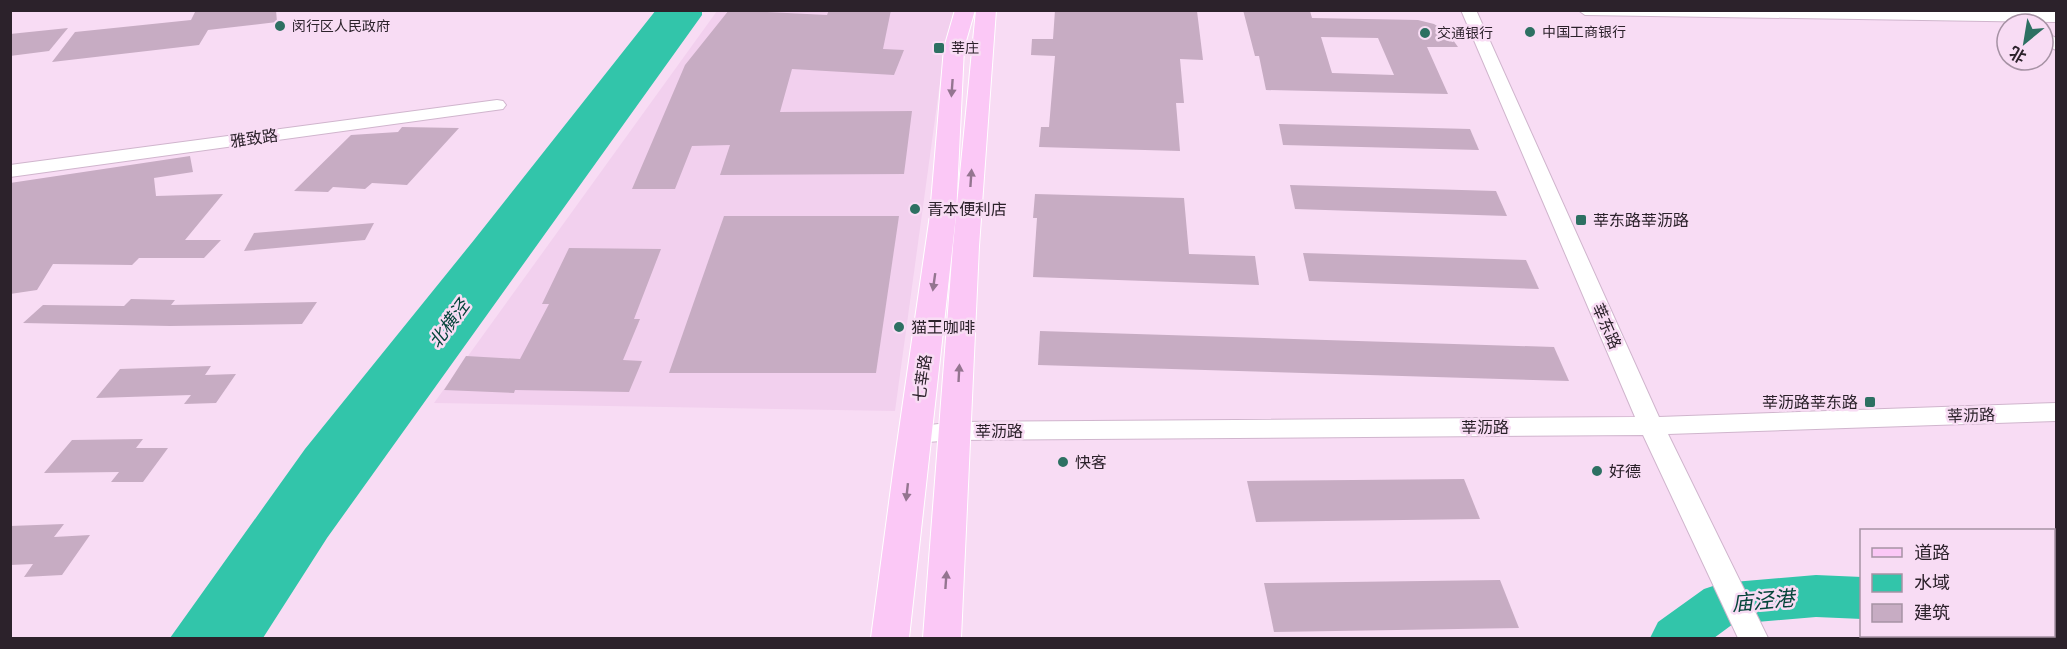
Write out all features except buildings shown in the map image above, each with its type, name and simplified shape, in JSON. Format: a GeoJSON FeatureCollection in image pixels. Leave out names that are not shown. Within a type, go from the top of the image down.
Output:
{"type":"FeatureCollection","features":[{"type":"Feature","properties":{"kind":"main road","name":"七莘路"},"geometry":{"type":"LineString","coordinates":[[890,639],[943,215],[954,48],[965,10]]}},
{"type":"Feature","properties":{"kind":"main road"},"geometry":{"type":"LineString","coordinates":[[942,639],[968,222],[986,10]]}},
{"type":"Feature","properties":{"kind":"street","name":"莘东路"},"geometry":{"type":"LineString","coordinates":[[1468,10],[1651,426],[1753,639]]}},
{"type":"Feature","properties":{"kind":"street"},"geometry":{"type":"LineString","coordinates":[[1586,10],[1995,17]]}},
{"type":"Feature","properties":{"kind":"street","name":"雅致路"},"geometry":{"type":"LineString","coordinates":[[10,171],[497,105]]}},
{"type":"Feature","properties":{"kind":"street","name":"莘沥路"},"geometry":{"type":"LineString","coordinates":[[914,434],[955,431],[1651,426],[2056,412]]}},
{"type":"Feature","properties":{"kind":"shaded area"},"geometry":{"type":"Polygon","coordinates":[[[717,11],[955,11],[945,46],[895,411],[434,403],[717,11]]]}},
{"type":"Feature","properties":{"kind":"water","name":"北横泾"},"geometry":{"type":"Polygon","coordinates":[[[656,10],[702,11],[702,15],[327,538],[263,638],[170,638],[305,449],[656,10]]]}},
{"type":"Feature","properties":{"kind":"waterway","name":"庙泾港"},"geometry":{"type":"LineString","coordinates":[[1676,638],[1722,604],[1816,596],[1860,598]]}},
{"type":"Feature","properties":{"kind":"place","name":"闵行区人民政府"},"geometry":{"type":"Point","coordinates":[280,26]}},
{"type":"Feature","properties":{"kind":"place","name":"中国工商银行"},"geometry":{"type":"Point","coordinates":[1530,32]}},
{"type":"Feature","properties":{"kind":"place","name":"交通银行"},"geometry":{"type":"Point","coordinates":[1425,33]}},
{"type":"Feature","properties":{"kind":"place","name":"莘庄"},"geometry":{"type":"Point","coordinates":[939,48]}},
{"type":"Feature","properties":{"kind":"place","name":"青本便利店"},"geometry":{"type":"Point","coordinates":[915,209]}},
{"type":"Feature","properties":{"kind":"place","name":"莘东路莘沥路"},"geometry":{"type":"Point","coordinates":[1581,220]}},
{"type":"Feature","properties":{"kind":"place","name":"猫王咖啡"},"geometry":{"type":"Point","coordinates":[899,327]}},
{"type":"Feature","properties":{"kind":"place","name":"莘沥路莘东路"},"geometry":{"type":"Point","coordinates":[1870,402]}},
{"type":"Feature","properties":{"kind":"place","name":"快客"},"geometry":{"type":"Point","coordinates":[1063,462]}},
{"type":"Feature","properties":{"kind":"place","name":"好德"},"geometry":{"type":"Point","coordinates":[1597,471]}}]}
